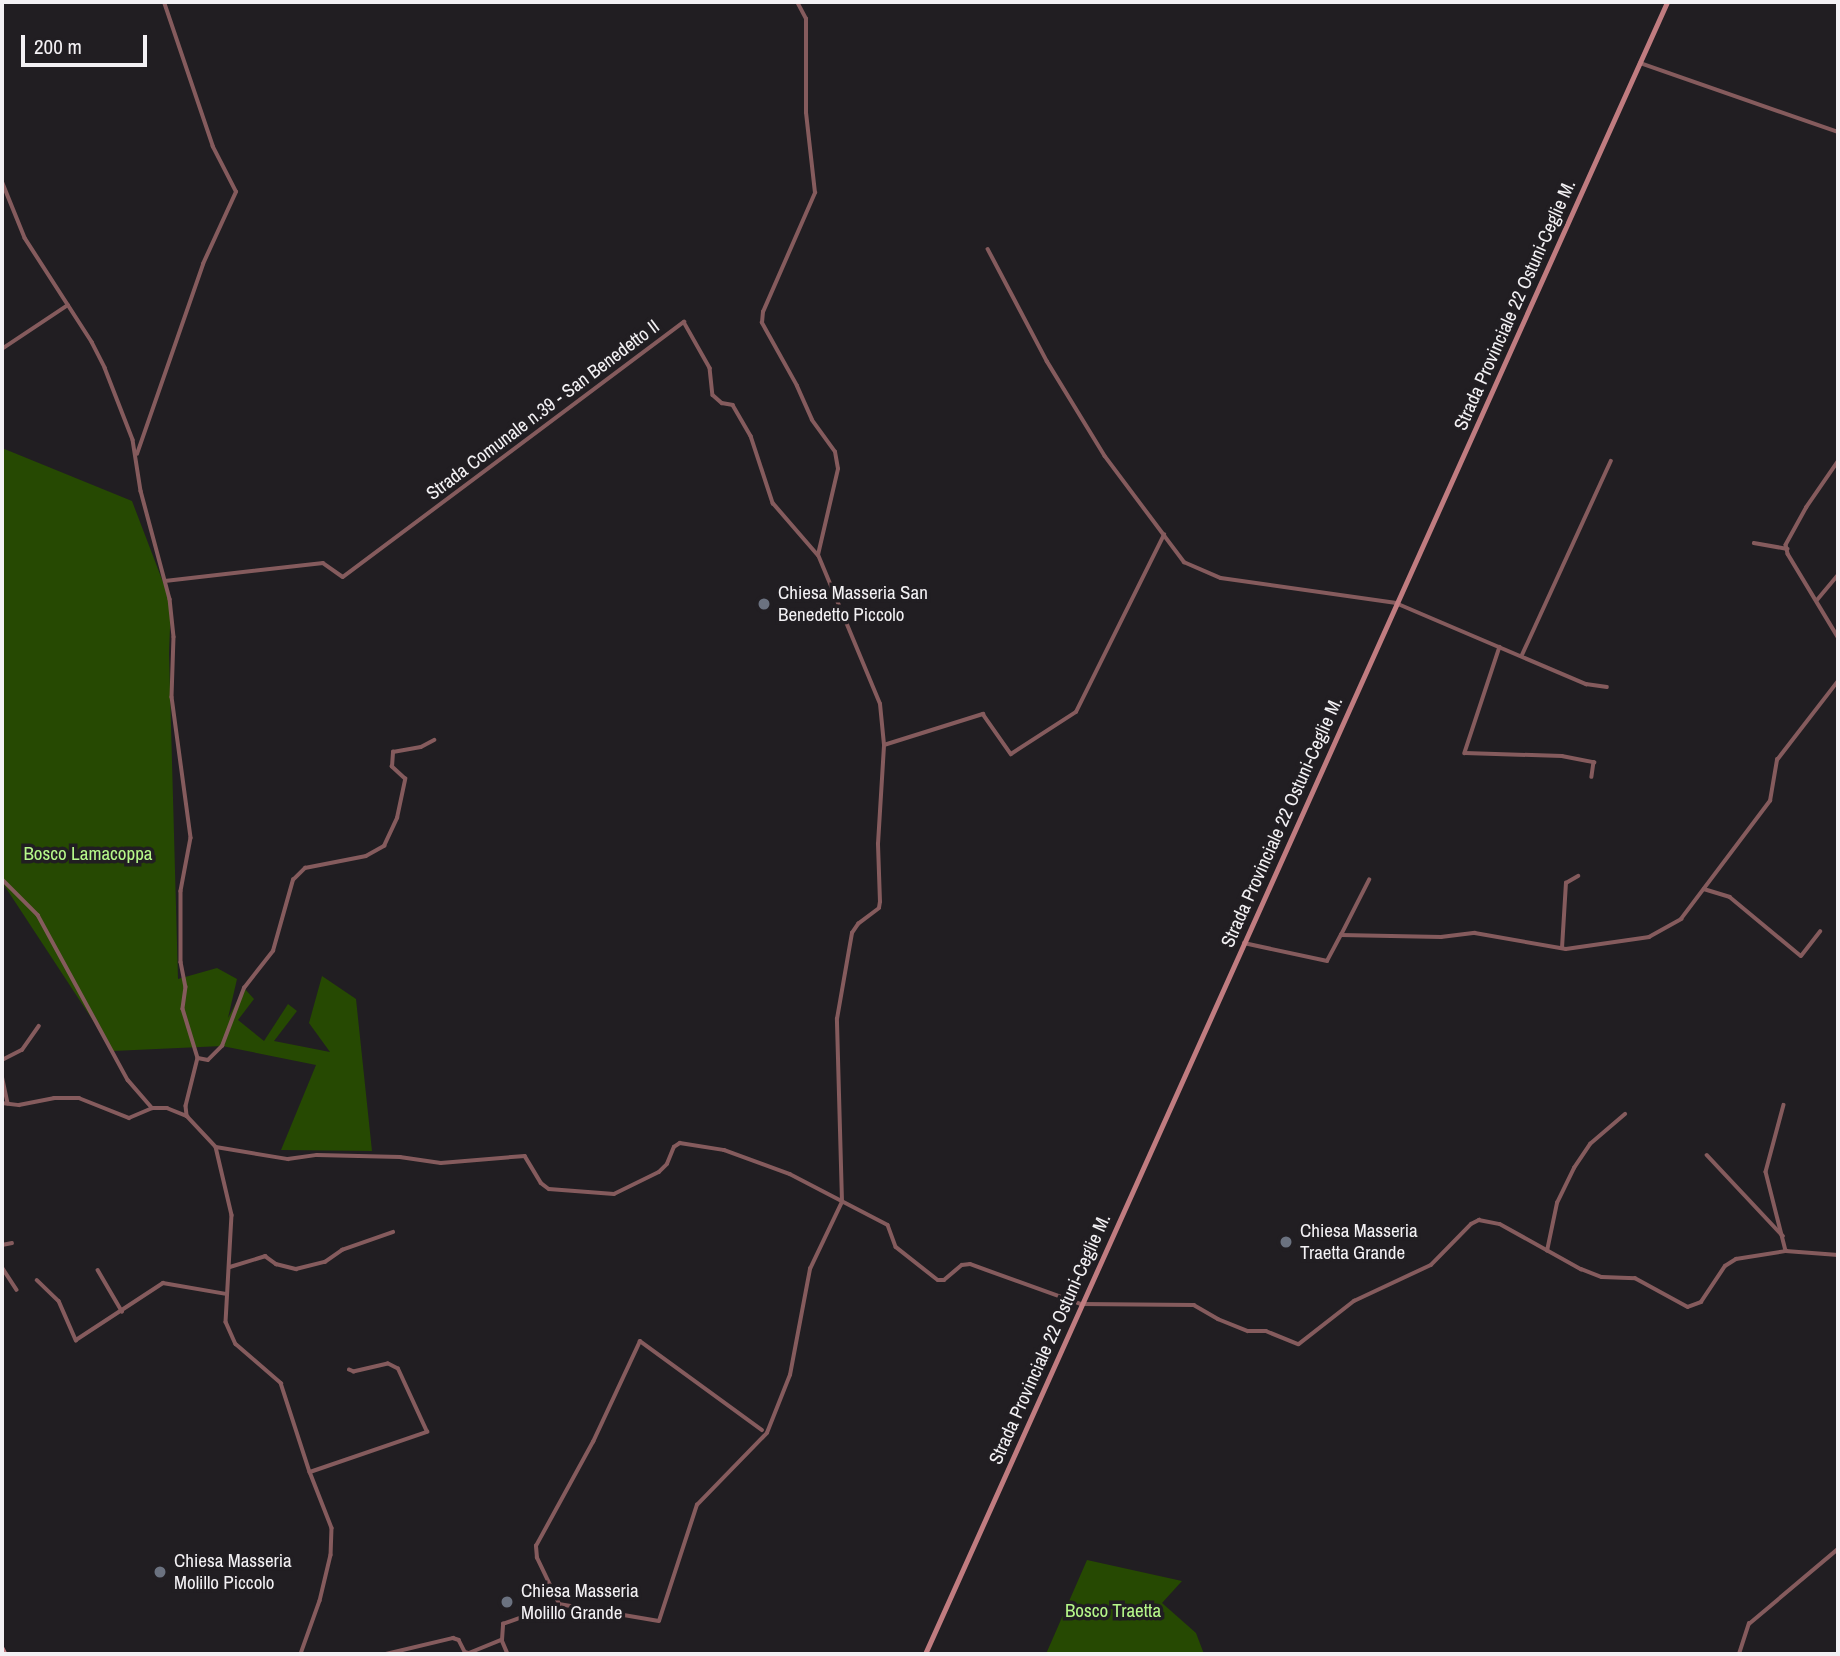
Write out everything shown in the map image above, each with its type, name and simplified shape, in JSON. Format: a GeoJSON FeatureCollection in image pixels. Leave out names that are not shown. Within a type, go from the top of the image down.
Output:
{"type":"FeatureCollection","features":[{"type":"Feature","properties":{"kind":"main road","name":"Strada Provinciale 22 Ostuni-Ceglie M."},"geometry":{"type":"LineString","coordinates":[[925,1654],[1667,2]]}},
{"type":"Feature","properties":{"kind":"main road"},"geometry":{"type":"LineString","coordinates":[[2,1648],[5,1654]]}},
{"type":"Feature","properties":{"kind":"street"},"geometry":{"type":"LineString","coordinates":[[136,457],[204,264],[236,192],[213,147],[164,2]]}},
{"type":"Feature","properties":{"kind":"street"},"geometry":{"type":"LineString","coordinates":[[508,1654],[502,1640],[503,1624],[559,1604],[659,1621],[663,1617],[698,1505],[767,1433],[790,1375],[810,1269],[842,1202],[837,1019],[852,933],[858,924],[879,908],[878,844],[884,745],[880,704],[818,555],[838,469],[835,452],[812,420],[797,386],[762,323],[763,312],[815,193],[806,113],[806,19],[797,2]]}},
{"type":"Feature","properties":{"kind":"street"},"geometry":{"type":"LineString","coordinates":[[1640,63],[1838,132]]}},
{"type":"Feature","properties":{"kind":"street"},"geometry":{"type":"LineString","coordinates":[[2,181],[25,238],[105,368],[133,440],[141,491],[174,620],[172,697],[191,838],[181,891],[184,923],[181,962],[186,987],[183,1009],[198,1058],[186,1105],[187,1116]]}},
{"type":"Feature","properties":{"kind":"street"},"geometry":{"type":"LineString","coordinates":[[988,249],[1062,385],[1105,456],[1184,562],[1220,578],[1396,603],[1586,684],[1607,687]]}},
{"type":"Feature","properties":{"kind":"street"},"geometry":{"type":"LineString","coordinates":[[2,349],[68,305]]}},
{"type":"Feature","properties":{"kind":"street","name":"Strada Comunale n.39 - San Benedetto II"},"geometry":{"type":"LineString","coordinates":[[165,581],[323,563],[343,577],[684,322],[710,368],[713,395],[722,403],[733,405],[751,436],[773,503],[818,555]]}},
{"type":"Feature","properties":{"kind":"street"},"geometry":{"type":"LineString","coordinates":[[133,440],[138,441],[141,438]]}},
{"type":"Feature","properties":{"kind":"street"},"geometry":{"type":"LineString","coordinates":[[1522,655],[1611,461]]}},
{"type":"Feature","properties":{"kind":"street"},"geometry":{"type":"LineString","coordinates":[[1787,549],[1807,506],[1838,462]]}},
{"type":"Feature","properties":{"kind":"street"},"geometry":{"type":"LineString","coordinates":[[884,745],[983,714],[1012,754],[1076,712],[1164,536]]}},
{"type":"Feature","properties":{"kind":"street"},"geometry":{"type":"LineString","coordinates":[[1754,543],[1787,549],[1838,637]]}},
{"type":"Feature","properties":{"kind":"street"},"geometry":{"type":"LineString","coordinates":[[1817,600],[1838,575]]}},
{"type":"Feature","properties":{"kind":"street"},"geometry":{"type":"LineString","coordinates":[[1500,647],[1465,753],[1562,756],[1594,762],[1592,777]]}},
{"type":"Feature","properties":{"kind":"street"},"geometry":{"type":"LineString","coordinates":[[1341,935],[1441,937],[1475,933],[1562,948],[1649,937],[1681,919],[1770,801],[1777,761],[1838,681]]}},
{"type":"Feature","properties":{"kind":"street"},"geometry":{"type":"LineString","coordinates":[[198,1058],[208,1060],[222,1046],[244,988],[273,951],[293,880],[305,868],[366,856],[384,846],[397,818],[405,779],[392,767],[393,752],[421,747],[434,740]]}},
{"type":"Feature","properties":{"kind":"street"},"geometry":{"type":"LineString","coordinates":[[1562,948],[1566,883],[1578,876]]}},
{"type":"Feature","properties":{"kind":"street"},"geometry":{"type":"LineString","coordinates":[[2,879],[38,915],[128,1080],[152,1108]]}},
{"type":"Feature","properties":{"kind":"street"},"geometry":{"type":"LineString","coordinates":[[1244,943],[1327,961],[1369,880]]}},
{"type":"Feature","properties":{"kind":"street"},"geometry":{"type":"LineString","coordinates":[[1704,889],[1730,897],[1801,956],[1820,932]]}},
{"type":"Feature","properties":{"kind":"street"},"geometry":{"type":"LineString","coordinates":[[2,1060],[22,1050],[39,1026]]}},
{"type":"Feature","properties":{"kind":"street"},"geometry":{"type":"LineString","coordinates":[[2,1075],[8,1103]]}},
{"type":"Feature","properties":{"kind":"street"},"geometry":{"type":"LineString","coordinates":[[2,1103],[79,1098],[130,1118],[152,1108],[175,1110],[187,1116],[216,1147],[232,1215],[226,1322],[236,1344],[281,1383],[310,1472],[329,1516],[333,1537],[320,1601],[301,1654]]}},
{"type":"Feature","properties":{"kind":"street"},"geometry":{"type":"LineString","coordinates":[[1784,1105],[1766,1172],[1786,1251]]}},
{"type":"Feature","properties":{"kind":"street"},"geometry":{"type":"LineString","coordinates":[[1547,1251],[1557,1203],[1574,1168],[1590,1144],[1625,1114]]}},
{"type":"Feature","properties":{"kind":"street"},"geometry":{"type":"LineString","coordinates":[[216,1147],[288,1159],[317,1155],[400,1157],[440,1163],[525,1156],[541,1184],[549,1189],[614,1194],[659,1172],[667,1164],[674,1147],[686,1143],[724,1150],[790,1174],[888,1225],[895,1247],[938,1280],[944,1280],[962,1265],[970,1264],[1082,1304],[1194,1305],[1240,1328],[1266,1331],[1299,1344],[1307,1341],[1354,1301],[1431,1265],[1471,1224],[1479,1220],[1500,1224],[1547,1251],[1602,1277],[1635,1278],[1688,1307],[1701,1302],[1725,1266],[1736,1259],[1786,1251],[1838,1255]]}},
{"type":"Feature","properties":{"kind":"street"},"geometry":{"type":"LineString","coordinates":[[1707,1154],[1784,1238]]}},
{"type":"Feature","properties":{"kind":"street"},"geometry":{"type":"LineString","coordinates":[[230,1267],[265,1256],[276,1264],[296,1269],[325,1262],[342,1250],[393,1232]]}},
{"type":"Feature","properties":{"kind":"street"},"geometry":{"type":"LineString","coordinates":[[2,1245],[12,1243]]}},
{"type":"Feature","properties":{"kind":"street"},"geometry":{"type":"LineString","coordinates":[[2,1266],[17,1290]]}},
{"type":"Feature","properties":{"kind":"street"},"geometry":{"type":"LineString","coordinates":[[99,1270],[122,1311]]}},
{"type":"Feature","properties":{"kind":"street"},"geometry":{"type":"LineString","coordinates":[[37,1280],[59,1301],[76,1340],[163,1283],[227,1294]]}},
{"type":"Feature","properties":{"kind":"street"},"geometry":{"type":"LineString","coordinates":[[559,1604],[537,1558],[536,1546],[593,1442],[640,1341],[762,1430]]}},
{"type":"Feature","properties":{"kind":"street"},"geometry":{"type":"LineString","coordinates":[[310,1472],[427,1432],[398,1369],[388,1364],[354,1372],[349,1370]]}},
{"type":"Feature","properties":{"kind":"street"},"geometry":{"type":"LineString","coordinates":[[1739,1654],[1749,1624],[1838,1549]]}},
{"type":"Feature","properties":{"kind":"street"},"geometry":{"type":"LineString","coordinates":[[386,1654],[453,1638],[459,1640],[465,1652],[469,1653],[502,1640]]}},
{"type":"Feature","properties":{"kind":"green space","name":"Bosco Lamacoppa"},"geometry":{"type":"Polygon","coordinates":[[[2,448],[132,501],[171,603],[169,653],[178,979],[217,968],[237,979],[228,1018],[244,988],[254,999],[238,1020],[264,1041],[288,1004],[297,1011],[274,1041],[330,1052],[309,1023],[322,976],[356,999],[372,1151],[281,1150],[316,1065],[222,1046],[113,1051],[2,882],[2,448]]]}},
{"type":"Feature","properties":{"kind":"green space","name":"Bosco Traetta"},"geometry":{"type":"Polygon","coordinates":[[[1087,1560],[1182,1581],[1162,1603],[1196,1633],[1204,1654],[1046,1654],[1087,1560]]]}},
{"type":"Feature","properties":{"kind":"place","name":"Chiesa Masseria San Benedetto Piccolo"},"geometry":{"type":"Point","coordinates":[764,604]}},
{"type":"Feature","properties":{"kind":"place","name":"Chiesa Masseria Traetta Grande"},"geometry":{"type":"Point","coordinates":[1286,1242]}},
{"type":"Feature","properties":{"kind":"place","name":"Chiesa Masseria Molillo Piccolo"},"geometry":{"type":"Point","coordinates":[160,1572]}},
{"type":"Feature","properties":{"kind":"place","name":"Chiesa Masseria Molillo Grande"},"geometry":{"type":"Point","coordinates":[507,1602]}}]}
